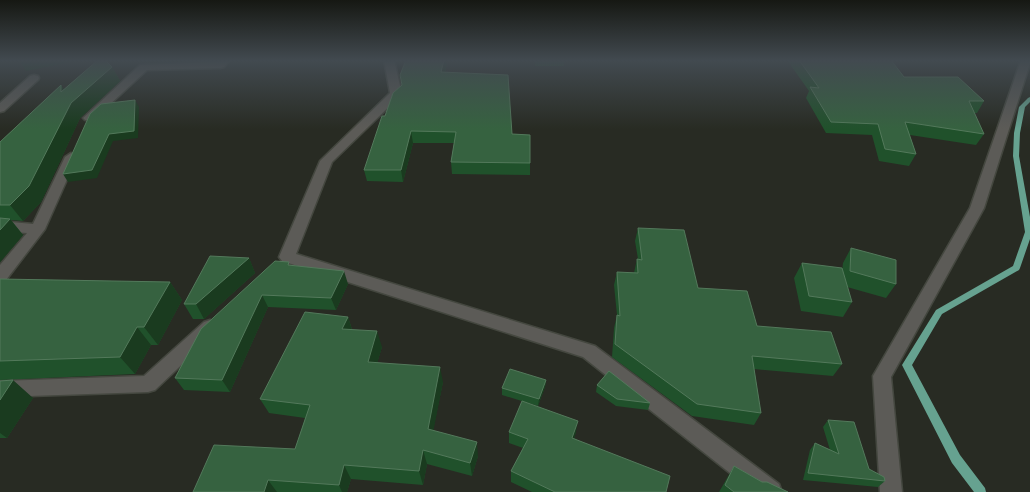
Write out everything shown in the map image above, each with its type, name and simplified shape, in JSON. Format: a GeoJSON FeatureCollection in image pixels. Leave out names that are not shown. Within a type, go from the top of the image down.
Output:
{"type":"FeatureCollection","features":[{"type":"Feature","properties":{"kind":"street"},"geometry":{"type":"LineString","coordinates":[[0,109],[29,83]]}},
{"type":"Feature","properties":{"kind":"street"},"geometry":{"type":"LineString","coordinates":[[84,127],[88,119],[127,83]]}},
{"type":"Feature","properties":{"kind":"street"},"geometry":{"type":"LineString","coordinates":[[274,268],[288,255],[326,161],[396,94],[394,83]]}},
{"type":"Feature","properties":{"kind":"street"},"geometry":{"type":"LineString","coordinates":[[891,492],[882,376],[977,208],[1018,83]]}},
{"type":"Feature","properties":{"kind":"street"},"geometry":{"type":"LineString","coordinates":[[0,276],[38,229],[77,144]]}},
{"type":"Feature","properties":{"kind":"street"},"geometry":{"type":"LineString","coordinates":[[0,226],[38,229]]}},
{"type":"Feature","properties":{"kind":"street"},"geometry":{"type":"LineString","coordinates":[[288,255],[287,257],[590,351],[771,492]]}},
{"type":"Feature","properties":{"kind":"street"},"geometry":{"type":"LineString","coordinates":[[0,389],[148,384],[225,313]]}},
{"type":"Feature","properties":{"kind":"building"},"geometry":{"type":"Polygon","coordinates":[[[71,83],[94,83],[71,103],[29,186],[10,205],[0,205],[0,142],[61,85],[61,92],[71,83]]]}},
{"type":"Feature","properties":{"kind":"building"},"geometry":{"type":"Polygon","coordinates":[[[402,83],[509,83],[512,134],[530,135],[530,163],[451,162],[456,132],[411,131],[401,170],[364,170],[382,116],[385,116],[393,93],[402,85],[402,83]]]}},
{"type":"Feature","properties":{"kind":"building"},"geometry":{"type":"Polygon","coordinates":[[[815,83],[964,83],[984,101],[969,101],[984,134],[905,122],[916,154],[885,149],[878,124],[831,122],[810,87],[819,88],[815,83]]]}},
{"type":"Feature","properties":{"kind":"building"},"geometry":{"type":"Polygon","coordinates":[[[135,100],[134,131],[109,134],[92,170],[63,174],[90,114],[101,104],[135,100]]]}},
{"type":"Feature","properties":{"kind":"building"},"geometry":{"type":"Polygon","coordinates":[[[0,218],[10,219],[0,230],[0,218]]]}},
{"type":"Feature","properties":{"kind":"building"},"geometry":{"type":"Polygon","coordinates":[[[638,228],[684,230],[698,288],[747,291],[757,326],[831,332],[842,364],[752,356],[761,413],[697,404],[615,344],[617,315],[620,316],[617,272],[638,273],[637,259],[642,260],[638,228]]]}},
{"type":"Feature","properties":{"kind":"building"},"geometry":{"type":"Polygon","coordinates":[[[851,248],[896,260],[896,284],[850,271],[851,248]]]}},
{"type":"Feature","properties":{"kind":"building"},"geometry":{"type":"Polygon","coordinates":[[[210,256],[249,258],[196,304],[184,304],[210,256]]]}},
{"type":"Feature","properties":{"kind":"building"},"geometry":{"type":"Polygon","coordinates":[[[275,261],[289,262],[288,265],[344,271],[331,298],[262,295],[222,380],[175,378],[201,329],[275,261]]]}},
{"type":"Feature","properties":{"kind":"building"},"geometry":{"type":"Polygon","coordinates":[[[802,263],[842,268],[852,302],[809,296],[802,263]]]}},
{"type":"Feature","properties":{"kind":"building"},"geometry":{"type":"Polygon","coordinates":[[[0,279],[170,282],[144,327],[137,327],[120,357],[0,361],[0,279]]]}},
{"type":"Feature","properties":{"kind":"building"},"geometry":{"type":"Polygon","coordinates":[[[305,312],[348,317],[342,329],[377,331],[368,362],[440,367],[428,429],[477,442],[470,463],[423,450],[419,471],[344,465],[339,485],[268,480],[264,492],[193,492],[214,445],[295,449],[310,405],[260,399],[305,312]]]}},
{"type":"Feature","properties":{"kind":"building"},"geometry":{"type":"Polygon","coordinates":[[[510,369],[546,380],[539,399],[502,388],[510,369]]]}},
{"type":"Feature","properties":{"kind":"building"},"geometry":{"type":"Polygon","coordinates":[[[609,371],[650,403],[617,399],[597,385],[609,371]]]}},
{"type":"Feature","properties":{"kind":"building"},"geometry":{"type":"Polygon","coordinates":[[[13,380],[0,400],[0,381],[13,380]]]}},
{"type":"Feature","properties":{"kind":"building"},"geometry":{"type":"Polygon","coordinates":[[[522,401],[578,421],[572,438],[670,476],[666,492],[555,492],[511,471],[528,439],[509,432],[522,401]]]}},
{"type":"Feature","properties":{"kind":"building"},"geometry":{"type":"Polygon","coordinates":[[[828,420],[854,422],[869,469],[884,477],[885,481],[808,473],[815,443],[839,454],[828,420]]]}},
{"type":"Feature","properties":{"kind":"building"},"geometry":{"type":"Polygon","coordinates":[[[734,466],[762,482],[767,482],[788,492],[734,492],[725,485],[734,466]]]}},
{"type":"Feature","properties":{"kind":"waterway"},"geometry":{"type":"LineString","coordinates":[[981,492],[956,459],[907,365],[939,312],[1016,268],[1029,232],[1016,156],[1017,133],[1022,107],[1030,99]]}}]}
